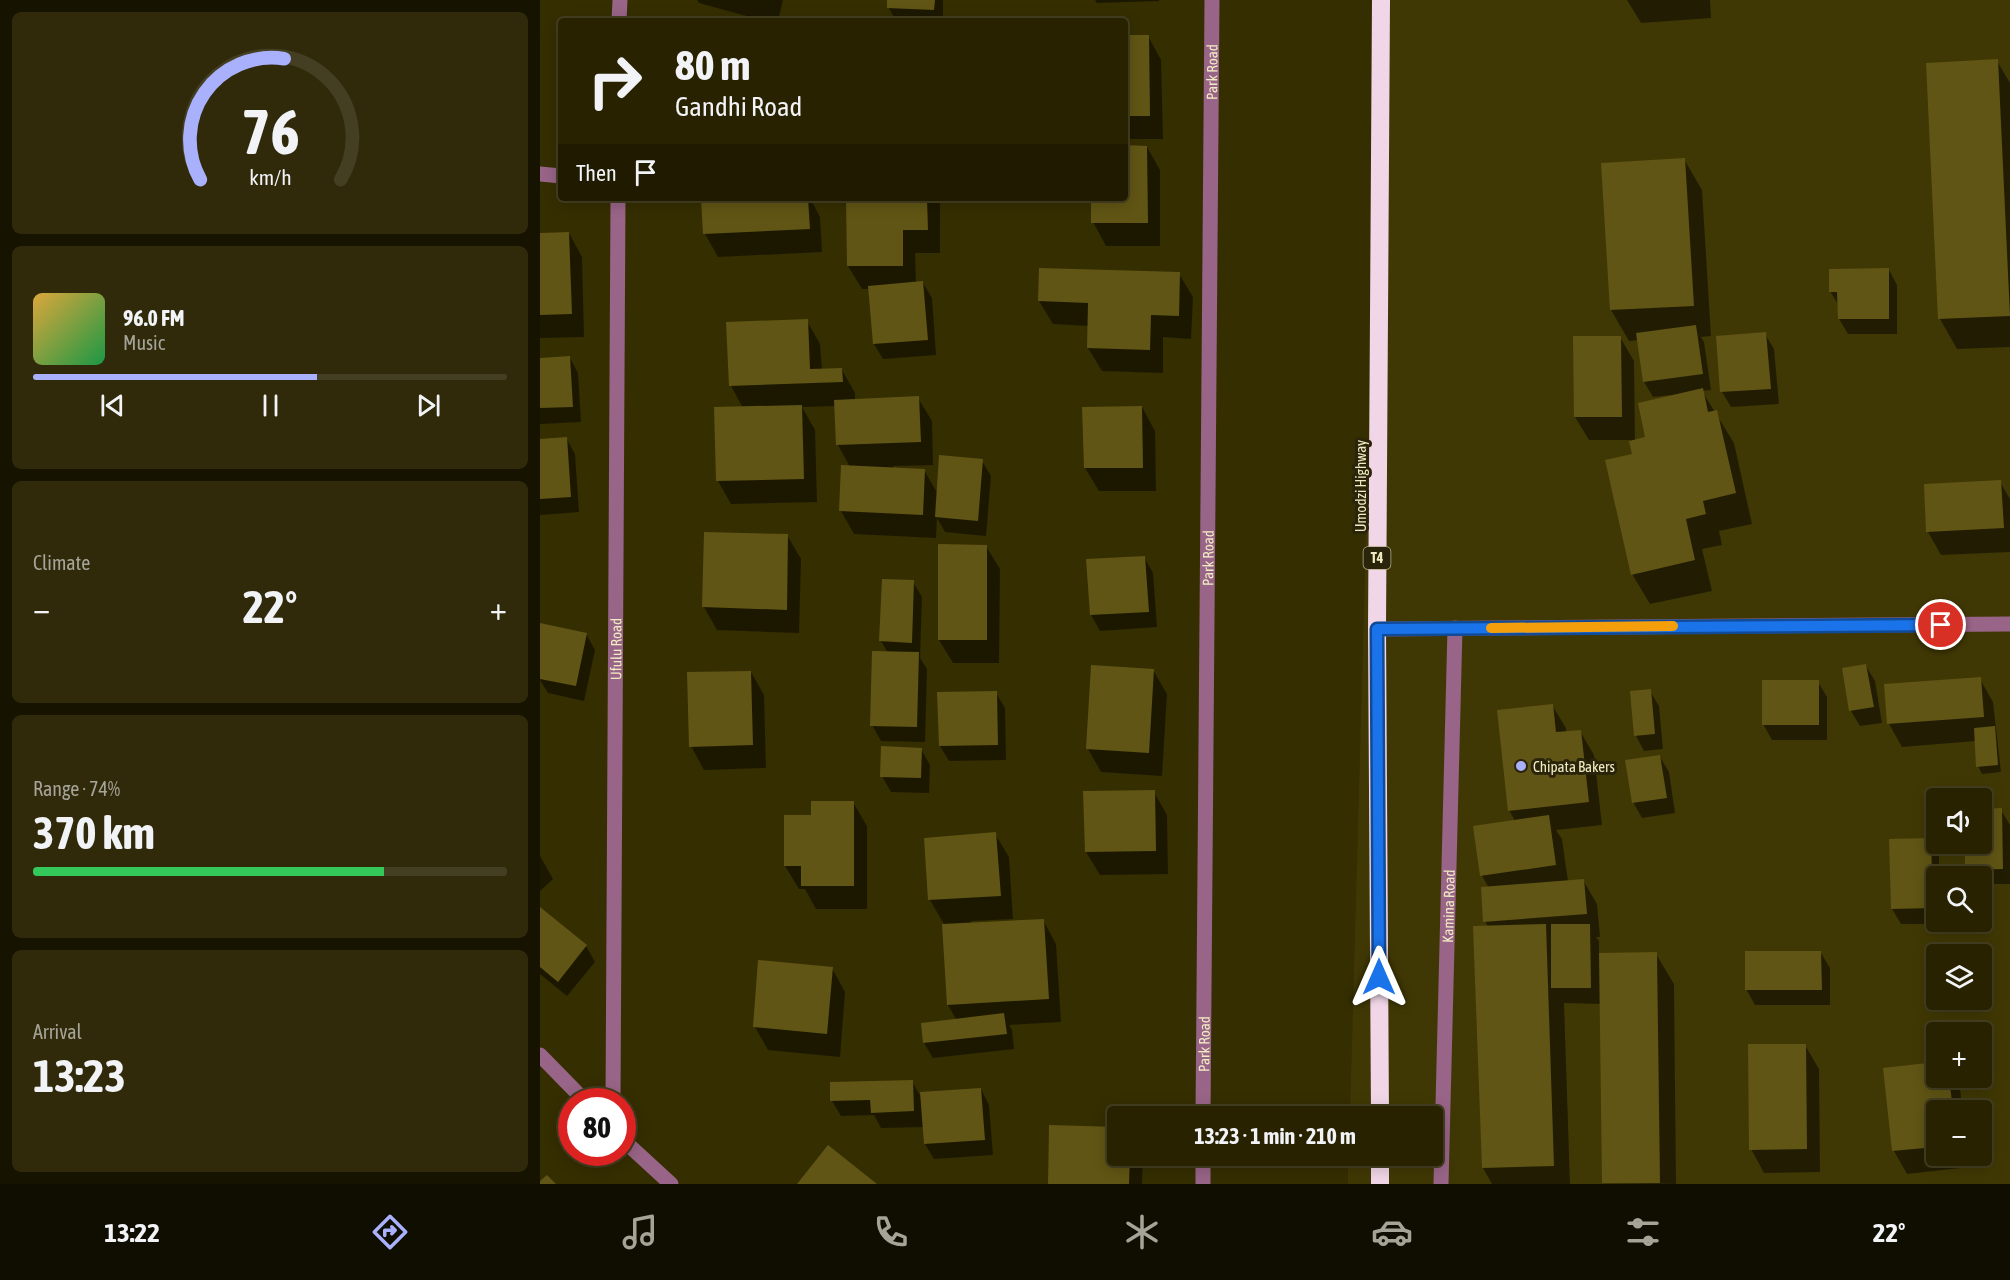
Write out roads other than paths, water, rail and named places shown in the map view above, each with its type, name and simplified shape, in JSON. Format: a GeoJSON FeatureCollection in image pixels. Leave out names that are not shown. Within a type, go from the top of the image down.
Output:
{"type":"FeatureCollection","features":[{"type":"Feature","properties":{"kind":"highway","name":"Umodzi Highway"},"geometry":{"type":"LineString","coordinates":[[1380,1106],[1377,629],[1381,0]]}},
{"type":"Feature","properties":{"kind":"highway"},"geometry":{"type":"LineString","coordinates":[[1380,1166],[1380,1184]]}},
{"type":"Feature","properties":{"kind":"street"},"geometry":{"type":"LineString","coordinates":[[619,18],[620,0]]}},
{"type":"Feature","properties":{"kind":"street","name":"Park Road"},"geometry":{"type":"LineString","coordinates":[[1203,1106],[1212,0]]}},
{"type":"Feature","properties":{"kind":"street"},"geometry":{"type":"LineString","coordinates":[[540,174],[558,176]]}},
{"type":"Feature","properties":{"kind":"street","name":"Ufulu Road"},"geometry":{"type":"LineString","coordinates":[[613,1088],[618,201]]}},
{"type":"Feature","properties":{"kind":"street"},"geometry":{"type":"LineString","coordinates":[[1377,629],[2010,624]]}},
{"type":"Feature","properties":{"kind":"street","name":"Kamina Road"},"geometry":{"type":"LineString","coordinates":[[1441,1184],[1455,628]]}},
{"type":"Feature","properties":{"kind":"street"},"geometry":{"type":"LineString","coordinates":[[540,1055],[572,1088]]}},
{"type":"Feature","properties":{"kind":"street"},"geometry":{"type":"LineString","coordinates":[[636,1152],[671,1184]]}},
{"type":"Feature","properties":{"kind":"street"},"geometry":{"type":"LineString","coordinates":[[1203,1166],[1203,1184]]}},
{"type":"Feature","properties":{"kind":"place","name":"Chipata Bakers"},"geometry":{"type":"Point","coordinates":[1521,766]}}]}
